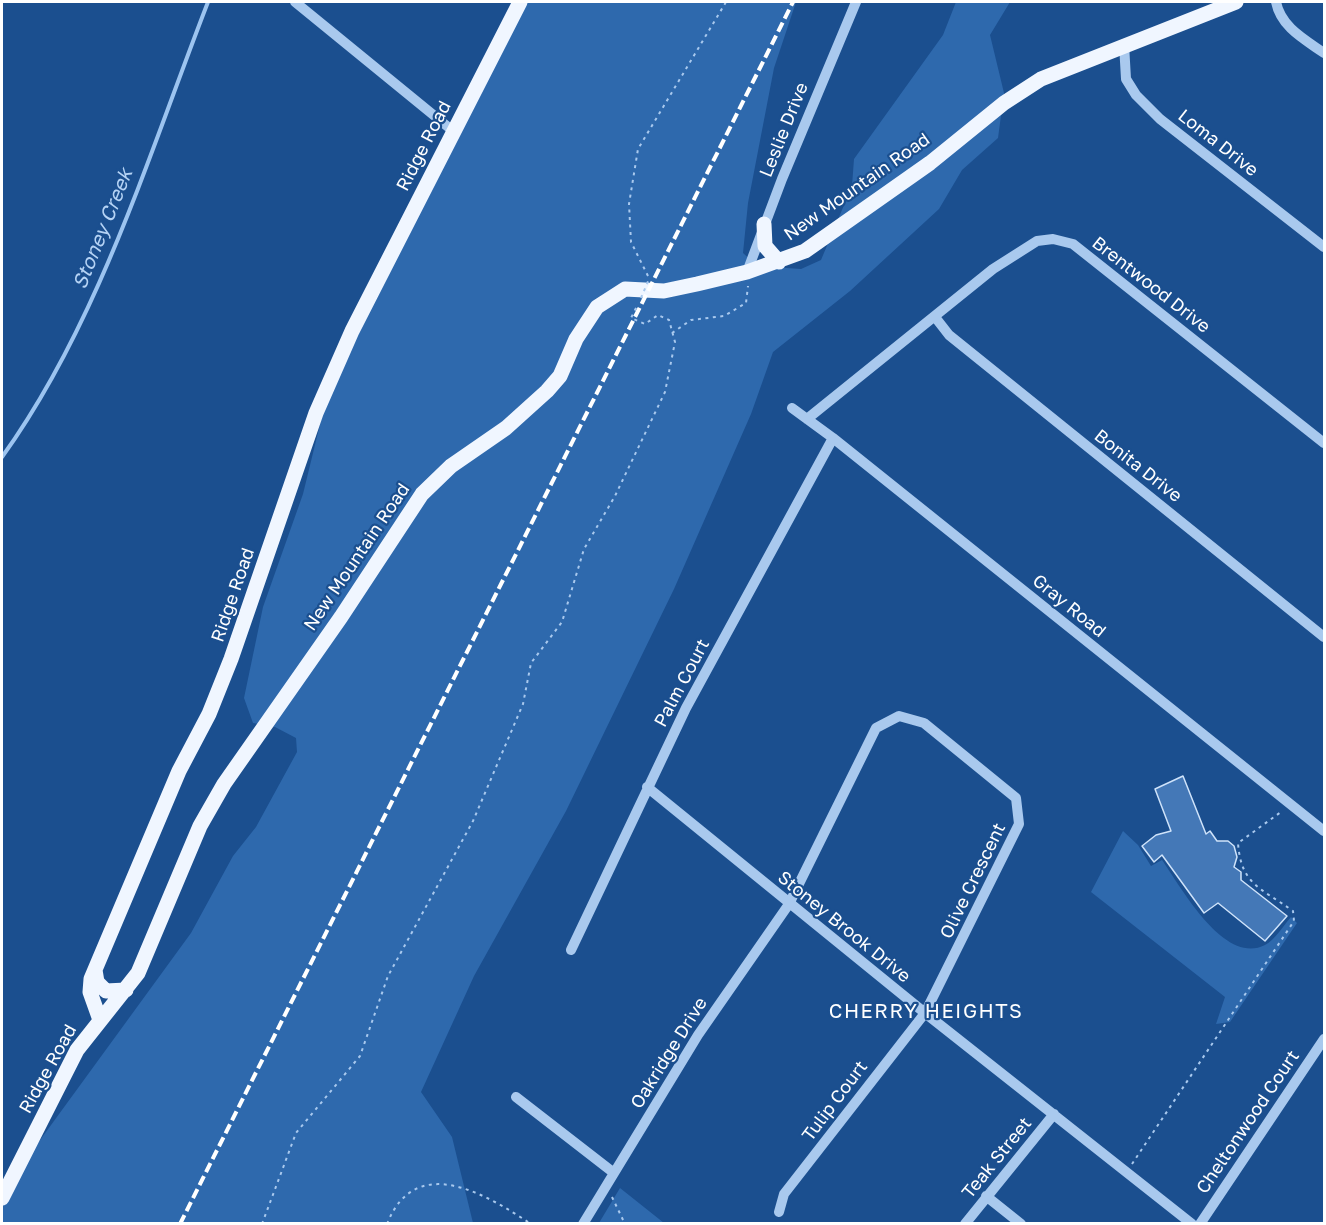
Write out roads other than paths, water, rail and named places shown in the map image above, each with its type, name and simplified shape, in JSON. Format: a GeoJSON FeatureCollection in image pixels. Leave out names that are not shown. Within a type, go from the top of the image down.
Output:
{"type":"FeatureCollection","features":[{"type":"Feature","properties":{"kind":"main road","name":"Ridge Road"},"geometry":{"type":"LineString","coordinates":[[2,1198],[77,1050],[100,1020],[90,992],[95,970],[179,771],[209,714],[231,659],[316,413],[352,331],[520,2]]}},
{"type":"Feature","properties":{"kind":"main road","name":"New Mountain Road"},"geometry":{"type":"LineString","coordinates":[[100,1020],[138,973],[157,934],[200,826],[224,784],[341,617],[422,494],[451,466],[506,428],[547,391],[560,376],[591,314],[605,300],[625,289],[664,291],[748,272],[805,251],[930,163],[1004,103],[1041,79],[1124,44],[1236,2]]}},
{"type":"Feature","properties":{"kind":"main road"},"geometry":{"type":"LineString","coordinates":[[764,224],[765,246],[779,262]]}},
{"type":"Feature","properties":{"kind":"main road"},"geometry":{"type":"LineString","coordinates":[[95,970],[97,982],[106,991],[126,990]]}},
{"type":"Feature","properties":{"kind":"street"},"geometry":{"type":"LineString","coordinates":[[296,2],[453,131]]}},
{"type":"Feature","properties":{"kind":"street","name":"Leslie Drive"},"geometry":{"type":"LineString","coordinates":[[748,272],[764,224],[856,2]]}},
{"type":"Feature","properties":{"kind":"street"},"geometry":{"type":"LineString","coordinates":[[1276,2],[1281,17],[1293,30],[1324,53]]}},
{"type":"Feature","properties":{"kind":"street","name":"Loma Drive"},"geometry":{"type":"LineString","coordinates":[[1124,44],[1126,79],[1136,95],[1160,119],[1324,247]]}},
{"type":"Feature","properties":{"kind":"street","name":"Brentwood Drive"},"geometry":{"type":"LineString","coordinates":[[807,419],[993,269],[1037,241],[1053,239],[1073,244],[1324,442]]}},
{"type":"Feature","properties":{"kind":"street","name":"Bonita Drive"},"geometry":{"type":"LineString","coordinates":[[935,317],[958,342],[1324,637]]}},
{"type":"Feature","properties":{"kind":"street","name":"Gray Road"},"geometry":{"type":"LineString","coordinates":[[792,408],[833,438],[1324,831]]}},
{"type":"Feature","properties":{"kind":"street","name":"Palm Court"},"geometry":{"type":"LineString","coordinates":[[571,950],[686,708],[833,438]]}},
{"type":"Feature","properties":{"kind":"street","name":"Olive Crescent"},"geometry":{"type":"LineString","coordinates":[[789,904],[876,728],[899,716],[924,723],[1016,798],[1019,824],[925,1013]]}},
{"type":"Feature","properties":{"kind":"street","name":"Stoney Brook Drive"},"geometry":{"type":"LineString","coordinates":[[647,787],[789,904],[1127,1170],[1192,1224]]}},
{"type":"Feature","properties":{"kind":"street","name":"Oakridge Drive"},"geometry":{"type":"LineString","coordinates":[[583,1224],[699,1035],[789,904]]}},
{"type":"Feature","properties":{"kind":"street","name":"Tulip Court"},"geometry":{"type":"LineString","coordinates":[[779,1212],[784,1194],[925,1013]]}},
{"type":"Feature","properties":{"kind":"street","name":"Cheltonwood Court"},"geometry":{"type":"LineString","coordinates":[[1200,1224],[1324,1039]]}},
{"type":"Feature","properties":{"kind":"street"},"geometry":{"type":"LineString","coordinates":[[516,1097],[614,1173]]}},
{"type":"Feature","properties":{"kind":"street","name":"Teak Street"},"geometry":{"type":"LineString","coordinates":[[965,1224],[1054,1114]]}},
{"type":"Feature","properties":{"kind":"street"},"geometry":{"type":"LineString","coordinates":[[986,1196],[1021,1224]]}},
{"type":"Feature","properties":{"kind":"waterway","name":"Stoney Creek"},"geometry":{"type":"LineString","coordinates":[[2,457],[36,405],[94,295],[142,178],[208,2]]}},
{"type":"Feature","properties":{"kind":"railway"},"geometry":{"type":"LineString","coordinates":[[180,1224],[793,2]]}},
{"type":"Feature","properties":{"kind":"district","name":"CHERRY HEIGHTS"},"geometry":{"type":"Point","coordinates":[926,1012]}}]}
